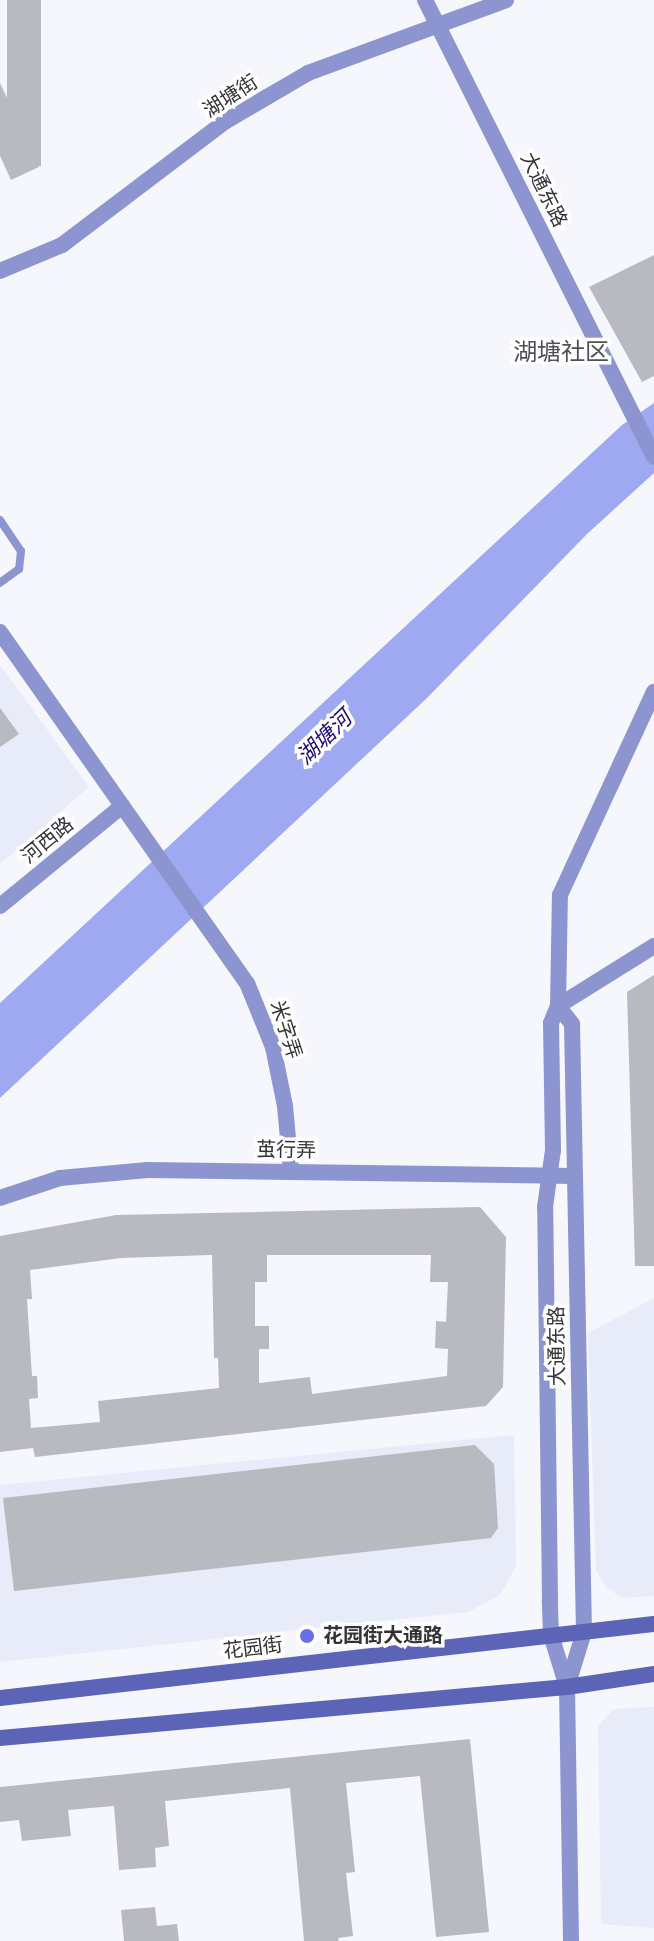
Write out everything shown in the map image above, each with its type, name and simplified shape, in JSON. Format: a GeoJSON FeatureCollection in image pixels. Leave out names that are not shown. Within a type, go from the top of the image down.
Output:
{"type":"FeatureCollection","features":[{"type":"Feature","properties":{"kind":"main road","name":"花园街"},"geometry":{"type":"LineString","coordinates":[[0,1698],[654,1624]]}},
{"type":"Feature","properties":{"kind":"main road"},"geometry":{"type":"LineString","coordinates":[[0,1738],[567,1687],[654,1674]]}},
{"type":"Feature","properties":{"kind":"street","name":"大通东路"},"geometry":{"type":"LineString","coordinates":[[425,0],[654,457]]}},
{"type":"Feature","properties":{"kind":"street","name":"湖塘街"},"geometry":{"type":"LineString","coordinates":[[0,271],[62,245],[226,121],[308,73],[506,0]]}},
{"type":"Feature","properties":{"kind":"street"},"geometry":{"type":"LineString","coordinates":[[0,632],[122,806]]}},
{"type":"Feature","properties":{"kind":"street","name":"大通东路"},"geometry":{"type":"LineString","coordinates":[[571,1941],[567,1687],[551,1635],[545,1207],[553,1150],[551,1023],[558,1006],[560,895],[654,692]]}},
{"type":"Feature","properties":{"kind":"street","name":"米字弄"},"geometry":{"type":"LineString","coordinates":[[122,806],[247,983],[273,1047],[285,1106],[291,1171]]}},
{"type":"Feature","properties":{"kind":"street","name":"河西路"},"geometry":{"type":"LineString","coordinates":[[0,906],[122,806]]}},
{"type":"Feature","properties":{"kind":"street"},"geometry":{"type":"LineString","coordinates":[[558,1006],[654,946]]}},
{"type":"Feature","properties":{"kind":"street","name":"大通东路"},"geometry":{"type":"LineString","coordinates":[[558,1006],[572,1024],[584,1632],[567,1687]]}},
{"type":"Feature","properties":{"kind":"street","name":"茧行弄"},"geometry":{"type":"LineString","coordinates":[[0,1198],[74,1176],[148,1170],[575,1176]]}},
{"type":"Feature","properties":{"kind":"lane"},"geometry":{"type":"LineString","coordinates":[[0,520],[21,551],[19,569],[2,577]]}},
{"type":"Feature","properties":{"kind":"shaded area"},"geometry":{"type":"Polygon","coordinates":[[[0,665],[89,787],[0,864],[0,665]]]}},
{"type":"Feature","properties":{"kind":"shaded area"},"geometry":{"type":"Polygon","coordinates":[[[654,1298],[654,1596],[622,1598],[605,1586],[596,1570],[588,1333],[654,1298]]]}},
{"type":"Feature","properties":{"kind":"shaded area"},"geometry":{"type":"Polygon","coordinates":[[[514,1435],[516,1566],[500,1595],[468,1612],[0,1662],[0,1485],[514,1435]]]}},
{"type":"Feature","properties":{"kind":"shaded area"},"geometry":{"type":"Polygon","coordinates":[[[654,1707],[654,1928],[601,1924],[598,1726],[614,1709],[654,1707]]]}},
{"type":"Feature","properties":{"kind":"water","name":"湖塘河"},"geometry":{"type":"Polygon","coordinates":[[[654,403],[654,473],[587,534],[427,698],[0,1098],[0,1003],[622,425],[654,403]]]}},
{"type":"Feature","properties":{"kind":"building"},"geometry":{"type":"Polygon","coordinates":[[[7,0],[41,0],[41,166],[7,166],[7,0]]]}},
{"type":"Feature","properties":{"kind":"building"},"geometry":{"type":"Polygon","coordinates":[[[0,83],[39,167],[11,180],[0,156],[0,83]]]}},
{"type":"Feature","properties":{"kind":"building"},"geometry":{"type":"Polygon","coordinates":[[[654,255],[654,376],[642,382],[589,287],[654,255]]]}},
{"type":"Feature","properties":{"kind":"building"},"geometry":{"type":"Polygon","coordinates":[[[0,708],[19,734],[0,747],[0,708]]]}},
{"type":"Feature","properties":{"kind":"building"},"geometry":{"type":"Polygon","coordinates":[[[654,975],[654,1266],[635,1266],[627,992],[654,975]]]}},
{"type":"Feature","properties":{"kind":"building"},"geometry":{"type":"Polygon","coordinates":[[[480,1207],[506,1237],[503,1387],[486,1406],[35,1457],[33,1448],[0,1452],[0,1236],[116,1215],[480,1207]],[[212,1255],[121,1258],[30,1270],[32,1299],[27,1299],[32,1376],[37,1376],[38,1398],[29,1399],[31,1428],[100,1422],[98,1401],[219,1388],[218,1358],[214,1358],[212,1255]],[[267,1255],[267,1282],[255,1282],[255,1326],[269,1326],[269,1349],[259,1349],[259,1383],[310,1377],[312,1394],[447,1376],[448,1349],[435,1348],[436,1321],[446,1322],[448,1282],[430,1282],[431,1255],[267,1255]]]}},
{"type":"Feature","properties":{"kind":"building"},"geometry":{"type":"Polygon","coordinates":[[[475,1445],[494,1464],[498,1528],[491,1538],[14,1591],[3,1498],[475,1445]]]}},
{"type":"Feature","properties":{"kind":"building"},"geometry":{"type":"Polygon","coordinates":[[[470,1739],[489,1932],[436,1937],[420,1776],[346,1783],[355,1872],[346,1873],[353,1936],[338,1938],[339,1941],[304,1941],[290,1788],[165,1801],[169,1846],[155,1848],[156,1867],[119,1870],[114,1806],[68,1810],[71,1836],[22,1841],[19,1820],[0,1822],[0,1787],[470,1739]]]}},
{"type":"Feature","properties":{"kind":"building"},"geometry":{"type":"Polygon","coordinates":[[[155,1907],[157,1926],[177,1924],[179,1941],[124,1941],[121,1910],[155,1907]]]}},
{"type":"Feature","properties":{"kind":"place","name":"花园街大通路"},"geometry":{"type":"Point","coordinates":[307,1636]}},
{"type":"Feature","properties":{"kind":"district","name":"湖塘社区"},"geometry":{"type":"Point","coordinates":[561,353]}}]}
